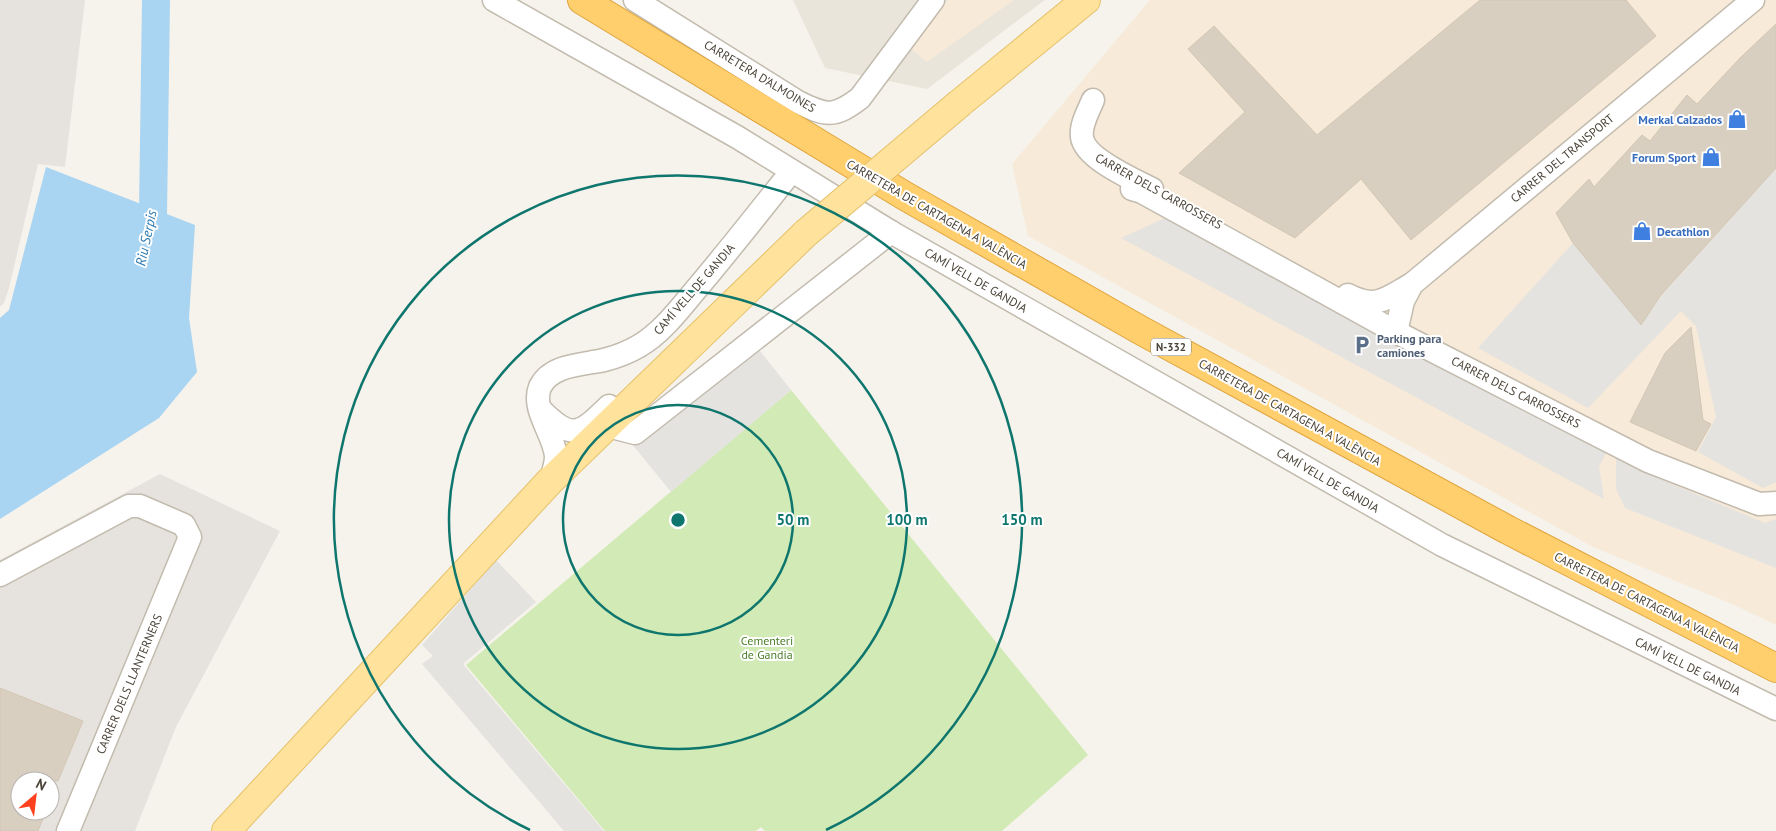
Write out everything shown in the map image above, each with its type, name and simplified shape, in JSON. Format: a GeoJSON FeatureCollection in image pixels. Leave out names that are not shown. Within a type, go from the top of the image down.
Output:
{"type":"FeatureCollection","features":[{"type":"Feature","properties":{"kind":"highway","name":"CARRETERA DE CARTAGENA A VALÈNCIA"},"geometry":{"type":"LineString","coordinates":[[582,0],[905,196],[1125,322],[1508,530],[1776,668]]}},
{"type":"Feature","properties":{"kind":"main road"},"geometry":{"type":"LineString","coordinates":[[226,831],[550,481],[608,426],[644,388],[806,233],[1086,0]]}},
{"type":"Feature","properties":{"kind":"street","name":"CAMÍ VELL DE GANDIA"},"geometry":{"type":"LineString","coordinates":[[494,0],[738,137],[791,172],[891,232],[1442,545],[1776,709]]}},
{"type":"Feature","properties":{"kind":"street","name":"CARRETERA D'ALMOINES"},"geometry":{"type":"LineString","coordinates":[[635,0],[798,102],[818,112],[834,114],[845,110],[860,98],[933,0]]}},
{"type":"Feature","properties":{"kind":"street","name":"CARRER DEL TRANSPORT"},"geometry":{"type":"LineString","coordinates":[[1396,332],[1403,301],[1412,284],[1753,0]]}},
{"type":"Feature","properties":{"kind":"street","name":"CARRER DELS CARROSSERS"},"geometry":{"type":"LineString","coordinates":[[1093,100],[1082,136],[1085,147],[1096,157],[1135,180],[1367,304],[1380,302],[1412,284]]}},
{"type":"Feature","properties":{"kind":"street","name":"CAMÍ VELL DE GANDIA"},"geometry":{"type":"LineString","coordinates":[[550,481],[555,466],[555,448],[540,408],[540,388],[545,378],[556,371],[606,360],[629,351],[650,339],[665,325],[718,263],[791,172]]}},
{"type":"Feature","properties":{"kind":"street","name":"CARRER DELS CARROSSERS"},"geometry":{"type":"LineString","coordinates":[[1132,189],[1142,192],[1396,332],[1648,461],[1759,504],[1776,502]]}},
{"type":"Feature","properties":{"kind":"street"},"geometry":{"type":"LineString","coordinates":[[608,426],[635,433],[891,232]]}},
{"type":"Feature","properties":{"kind":"street"},"geometry":{"type":"LineString","coordinates":[[540,408],[560,428],[571,431],[588,425],[623,394],[644,388]]}},
{"type":"Feature","properties":{"kind":"street","name":"CARRER DELS LLANTERNERS"},"geometry":{"type":"LineString","coordinates":[[0,575],[129,506],[140,506],[184,525],[190,538],[68,831]]}},
{"type":"Feature","properties":{"kind":"shaded area"},"geometry":{"type":"Polygon","coordinates":[[[0,0],[85,0],[65,167],[38,164],[9,288],[4,303],[0,307],[0,0]]]}},
{"type":"Feature","properties":{"kind":"shaded area"},"geometry":{"type":"Polygon","coordinates":[[[793,0],[1045,0],[927,89],[825,68],[793,0]]]}},
{"type":"Feature","properties":{"kind":"shaded area"},"geometry":{"type":"Polygon","coordinates":[[[948,0],[1014,0],[927,62],[910,48],[948,0]]]}},
{"type":"Feature","properties":{"kind":"shaded area"},"geometry":{"type":"Polygon","coordinates":[[[1150,0],[1776,0],[1776,625],[1732,604],[1593,547],[1028,236],[1012,164],[1150,0]]]}},
{"type":"Feature","properties":{"kind":"shaded area"},"geometry":{"type":"Polygon","coordinates":[[[1776,168],[1776,482],[1763,488],[1698,452],[1716,417],[1696,326],[1681,311],[1588,408],[1478,348],[1573,243],[1641,324],[1662,295],[1776,168]]]}},
{"type":"Feature","properties":{"kind":"shaded area","name":"Parking para camiones"},"geometry":{"type":"Polygon","coordinates":[[[1165,218],[1607,452],[1599,466],[1604,499],[1121,238],[1165,218]]]}},
{"type":"Feature","properties":{"kind":"shaded area"},"geometry":{"type":"Polygon","coordinates":[[[753,342],[791,390],[671,492],[627,438],[753,342]]]}},
{"type":"Feature","properties":{"kind":"shaded area"},"geometry":{"type":"Polygon","coordinates":[[[1616,458],[1648,474],[1765,523],[1776,519],[1776,568],[1625,508],[1616,489],[1616,458]]]}},
{"type":"Feature","properties":{"kind":"shaded area"},"geometry":{"type":"Polygon","coordinates":[[[160,474],[280,531],[176,727],[135,831],[0,831],[0,560],[160,474]]]}},
{"type":"Feature","properties":{"kind":"shaded area"},"geometry":{"type":"Polygon","coordinates":[[[496,560],[536,602],[463,664],[604,831],[564,831],[422,664],[433,656],[422,645],[496,560]]]}},
{"type":"Feature","properties":{"kind":"green space","name":"Cementeri de Gandia"},"geometry":{"type":"Polygon","coordinates":[[[791,390],[1088,755],[1002,831],[765,831],[761,827],[756,831],[605,831],[466,665],[791,390]]]}},
{"type":"Feature","properties":{"kind":"water"},"geometry":{"type":"Polygon","coordinates":[[[46,167],[195,225],[189,318],[197,372],[159,418],[0,519],[0,318],[9,310],[46,167]]]}},
{"type":"Feature","properties":{"kind":"building"},"geometry":{"type":"Polygon","coordinates":[[[1480,0],[1626,0],[1656,36],[1411,240],[1361,179],[1295,238],[1179,173],[1245,112],[1188,49],[1214,26],[1317,135],[1480,0]]]}},
{"type":"Feature","properties":{"kind":"building"},"geometry":{"type":"Polygon","coordinates":[[[1776,24],[1776,168],[1661,295],[1641,325],[1573,243],[1556,213],[1589,179],[1594,187],[1642,135],[1650,141],[1687,95],[1697,104],[1741,57],[1776,24]]]}},
{"type":"Feature","properties":{"kind":"building"},"geometry":{"type":"Polygon","coordinates":[[[1691,327],[1703,420],[1711,424],[1696,451],[1630,422],[1665,353],[1691,327]]]}},
{"type":"Feature","properties":{"kind":"building"},"geometry":{"type":"Polygon","coordinates":[[[0,688],[83,721],[60,776],[60,771],[10,771],[10,821],[42,821],[38,831],[0,831],[0,688]]]}},
{"type":"Feature","properties":{"kind":"waterway","name":"Riu Serpis"},"geometry":{"type":"LineString","coordinates":[[147,244],[153,214],[156,0]]}},
{"type":"Feature","properties":{"kind":"place","name":"Merkal Calzados"},"geometry":{"type":"Point","coordinates":[1737,119]}},
{"type":"Feature","properties":{"kind":"place","name":"Forum Sport"},"geometry":{"type":"Point","coordinates":[1711,157]}},
{"type":"Feature","properties":{"kind":"place","name":"Decathlon"},"geometry":{"type":"Point","coordinates":[1642,231]}},
{"type":"Feature","properties":{"kind":"place","name":"Parking para camiones"},"geometry":{"type":"Point","coordinates":[1362,345]}}]}
